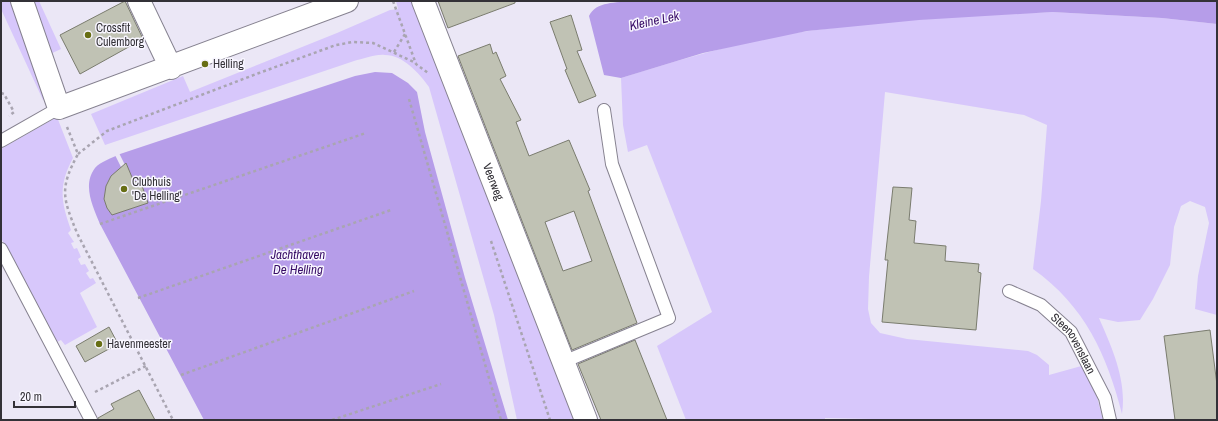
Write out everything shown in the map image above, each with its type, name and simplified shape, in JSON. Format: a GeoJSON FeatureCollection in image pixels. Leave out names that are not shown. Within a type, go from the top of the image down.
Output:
{"type":"FeatureCollection","features":[{"type":"Feature","properties":{"kind":"street"},"geometry":{"type":"LineString","coordinates":[[22,1],[59,108],[171,68],[347,1]]}},
{"type":"Feature","properties":{"kind":"street"},"geometry":{"type":"LineString","coordinates":[[139,1],[171,68]]}},
{"type":"Feature","properties":{"kind":"street","name":"Veerweg"},"geometry":{"type":"LineString","coordinates":[[423,1],[562,362],[586,420]]}},
{"type":"Feature","properties":{"kind":"lane"},"geometry":{"type":"LineString","coordinates":[[1,141],[59,108]]}},
{"type":"Feature","properties":{"kind":"lane"},"geometry":{"type":"LineString","coordinates":[[562,362],[669,318],[612,164],[604,110]]}},
{"type":"Feature","properties":{"kind":"lane"},"geometry":{"type":"LineString","coordinates":[[1,249],[91,420]]}},
{"type":"Feature","properties":{"kind":"lane","name":"Steenovenslaan"},"geometry":{"type":"LineString","coordinates":[[1009,291],[1041,305],[1071,332],[1105,398],[1110,420]]}},
{"type":"Feature","properties":{"kind":"path"},"geometry":{"type":"LineString","coordinates":[[393,1],[416,64]]}},
{"type":"Feature","properties":{"kind":"path"},"geometry":{"type":"LineString","coordinates":[[394,52],[405,34]]}},
{"type":"Feature","properties":{"kind":"path"},"geometry":{"type":"LineString","coordinates":[[173,420],[77,234],[65,204],[65,184],[78,154],[107,131],[260,72],[336,45],[353,42],[373,43],[416,64],[431,76]]}},
{"type":"Feature","properties":{"kind":"path"},"geometry":{"type":"LineString","coordinates":[[1,93],[4,94],[14,112],[5,118]]}},
{"type":"Feature","properties":{"kind":"path"},"geometry":{"type":"LineString","coordinates":[[408,98],[501,420]]}},
{"type":"Feature","properties":{"kind":"path"},"geometry":{"type":"LineString","coordinates":[[59,108],[78,154]]}},
{"type":"Feature","properties":{"kind":"path"},"geometry":{"type":"LineString","coordinates":[[100,224],[366,133]]}},
{"type":"Feature","properties":{"kind":"path"},"geometry":{"type":"LineString","coordinates":[[138,298],[391,210]]}},
{"type":"Feature","properties":{"kind":"path"},"geometry":{"type":"LineString","coordinates":[[490,237],[550,420]]}},
{"type":"Feature","properties":{"kind":"path"},"geometry":{"type":"LineString","coordinates":[[181,375],[414,291]]}},
{"type":"Feature","properties":{"kind":"path"},"geometry":{"type":"LineString","coordinates":[[81,400],[146,366]]}},
{"type":"Feature","properties":{"kind":"path"},"geometry":{"type":"LineString","coordinates":[[332,420],[441,384]]}},
{"type":"Feature","properties":{"kind":"shaded area"},"geometry":{"type":"Polygon","coordinates":[[[1,1],[15,1],[45,96],[43,100],[1,9],[1,1]]]}},
{"type":"Feature","properties":{"kind":"shaded area"},"geometry":{"type":"Polygon","coordinates":[[[30,1],[39,1],[61,49],[48,55],[30,1]]]}},
{"type":"Feature","properties":{"kind":"shaded area"},"geometry":{"type":"Polygon","coordinates":[[[396,1],[413,1],[576,420],[517,420],[494,315],[429,87],[404,61],[392,56],[381,55],[354,61],[105,145],[91,114],[183,76],[190,92],[390,10],[398,9],[396,1]]]}},
{"type":"Feature","properties":{"kind":"shaded area"},"geometry":{"type":"Polygon","coordinates":[[[1052,12],[1162,18],[1217,24],[1217,315],[1195,309],[1198,276],[1209,223],[1205,207],[1190,201],[1181,206],[1174,227],[1170,265],[1153,299],[1140,320],[1118,322],[1099,318],[1117,364],[1122,389],[1122,414],[1109,372],[1091,333],[1067,299],[1051,283],[1033,269],[1041,201],[1047,125],[1024,115],[885,92],[869,277],[868,309],[871,323],[880,333],[907,339],[1028,351],[1037,355],[1049,365],[1049,375],[1085,365],[1097,397],[1103,420],[920,420],[825,418],[825,420],[686,420],[657,346],[712,312],[647,145],[628,152],[623,125],[621,78],[690,57],[760,39],[808,31],[930,18],[1052,12]]]}},
{"type":"Feature","properties":{"kind":"shaded area"},"geometry":{"type":"Polygon","coordinates":[[[57,117],[73,158],[68,168],[63,186],[63,202],[71,230],[68,233],[74,242],[71,243],[74,249],[77,248],[81,257],[78,259],[81,265],[85,264],[89,271],[86,273],[90,279],[93,278],[96,283],[80,293],[97,327],[65,345],[61,340],[57,342],[1,238],[1,149],[57,117]]]}},
{"type":"Feature","properties":{"kind":"water","name":"Kleine Lek"},"geometry":{"type":"Polygon","coordinates":[[[631,1],[1217,1],[1217,24],[1162,18],[1052,12],[919,20],[807,31],[703,53],[621,78],[604,75],[589,16],[592,11],[602,5],[631,1]]]}},
{"type":"Feature","properties":{"kind":"water","name":"Jachthaven De Helling"},"geometry":{"type":"Polygon","coordinates":[[[375,72],[392,73],[408,83],[417,92],[425,132],[465,278],[508,420],[204,420],[100,224],[90,196],[89,182],[91,175],[95,168],[100,164],[120,154],[355,76],[375,72]]]}},
{"type":"Feature","properties":{"kind":"pier"},"geometry":{"type":"Polygon","coordinates":[[[119,153],[125,165],[121,167],[115,155],[119,153]]]}},
{"type":"Feature","properties":{"kind":"building"},"geometry":{"type":"Polygon","coordinates":[[[125,1],[143,39],[80,74],[60,35],[125,1]]]}},
{"type":"Feature","properties":{"kind":"building"},"geometry":{"type":"Polygon","coordinates":[[[438,1],[515,1],[515,3],[448,28],[438,1]]]}},
{"type":"Feature","properties":{"kind":"building"},"geometry":{"type":"Polygon","coordinates":[[[571,15],[582,50],[577,51],[596,96],[579,103],[565,70],[567,69],[550,22],[571,15]]]}},
{"type":"Feature","properties":{"kind":"building"},"geometry":{"type":"Polygon","coordinates":[[[490,44],[493,54],[496,52],[506,76],[500,79],[521,120],[516,122],[529,156],[569,140],[590,190],[588,191],[637,323],[572,350],[458,56],[490,44]],[[574,211],[545,222],[563,271],[592,261],[574,211]]]}},
{"type":"Feature","properties":{"kind":"building","name":"Clubhuis 'De Helling'"},"geometry":{"type":"Polygon","coordinates":[[[126,163],[134,182],[140,180],[148,203],[112,215],[107,208],[104,199],[106,186],[111,176],[126,163]]]}},
{"type":"Feature","properties":{"kind":"building"},"geometry":{"type":"Polygon","coordinates":[[[893,187],[912,188],[909,220],[916,221],[914,243],[946,246],[945,261],[979,264],[978,272],[981,273],[976,330],[882,322],[888,260],[885,260],[893,187]]]}},
{"type":"Feature","properties":{"kind":"building"},"geometry":{"type":"Polygon","coordinates":[[[109,327],[118,344],[85,362],[76,346],[109,327]]]}},
{"type":"Feature","properties":{"kind":"building"},"geometry":{"type":"Polygon","coordinates":[[[1210,330],[1217,385],[1217,420],[1175,420],[1164,336],[1210,330]]]}},
{"type":"Feature","properties":{"kind":"building"},"geometry":{"type":"Polygon","coordinates":[[[635,340],[667,420],[601,420],[578,364],[635,340]]]}},
{"type":"Feature","properties":{"kind":"building"},"geometry":{"type":"Polygon","coordinates":[[[139,390],[155,420],[98,420],[98,418],[114,409],[111,404],[139,390]]]}},
{"type":"Feature","properties":{"kind":"place","name":"Crossfit Culemborg"},"geometry":{"type":"Point","coordinates":[88,35]}},
{"type":"Feature","properties":{"kind":"place","name":"Helling"},"geometry":{"type":"Point","coordinates":[205,64]}},
{"type":"Feature","properties":{"kind":"place","name":"Clubhuis 'De Helling'"},"geometry":{"type":"Point","coordinates":[124,189]}},
{"type":"Feature","properties":{"kind":"place","name":"Havenmeester"},"geometry":{"type":"Point","coordinates":[99,344]}}]}
